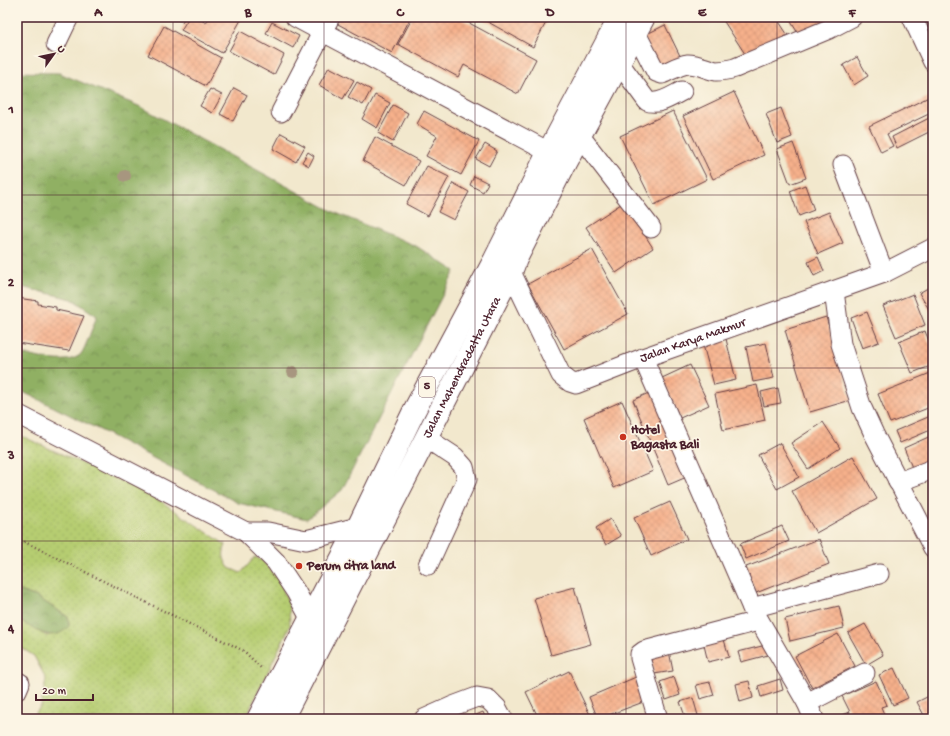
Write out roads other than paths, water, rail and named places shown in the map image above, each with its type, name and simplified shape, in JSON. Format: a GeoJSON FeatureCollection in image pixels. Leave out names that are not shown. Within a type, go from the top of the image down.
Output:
{"type":"FeatureCollection","features":[{"type":"Feature","properties":{"kind":"highway","name":"Jalan Mahendradatta Utara"},"geometry":{"type":"LineString","coordinates":[[282,719],[327,632],[415,409],[494,261],[558,156],[571,131],[620,17]]}},
{"type":"Feature","properties":{"kind":"highway","name":"Jalan Mahendradatta Utara"},"geometry":{"type":"LineString","coordinates":[[571,131],[619,64],[640,25]]}},
{"type":"Feature","properties":{"kind":"highway","name":"Jalan Mahendradatta Utara"},"geometry":{"type":"LineString","coordinates":[[258,719],[310,618],[426,438],[511,272],[558,156]]}},
{"type":"Feature","properties":{"kind":"street"},"geometry":{"type":"LineString","coordinates":[[56,44],[69,17]]}},
{"type":"Feature","properties":{"kind":"street"},"geometry":{"type":"LineString","coordinates":[[296,17],[326,24],[558,156]]}},
{"type":"Feature","properties":{"kind":"street"},"geometry":{"type":"LineString","coordinates":[[640,25],[656,72],[662,74],[682,65],[689,64],[695,64],[715,71],[724,71],[735,68],[822,32],[852,17]]}},
{"type":"Feature","properties":{"kind":"street"},"geometry":{"type":"LineString","coordinates":[[912,17],[933,62]]}},
{"type":"Feature","properties":{"kind":"street"},"geometry":{"type":"LineString","coordinates":[[281,112],[326,24]]}},
{"type":"Feature","properties":{"kind":"street"},"geometry":{"type":"LineString","coordinates":[[619,64],[626,71],[646,101],[651,103],[660,102],[682,91]]}},
{"type":"Feature","properties":{"kind":"street"},"geometry":{"type":"LineString","coordinates":[[571,131],[651,228]]}},
{"type":"Feature","properties":{"kind":"street"},"geometry":{"type":"LineString","coordinates":[[843,165],[884,273]]}},
{"type":"Feature","properties":{"kind":"street","name":"Jalan Karya Makmur"},"geometry":{"type":"LineString","coordinates":[[511,272],[561,374],[570,382],[576,384],[643,358],[884,273],[933,248]]}},
{"type":"Feature","properties":{"kind":"street"},"geometry":{"type":"LineString","coordinates":[[834,291],[842,344],[862,408],[898,482],[926,518],[933,548]]}},
{"type":"Feature","properties":{"kind":"street"},"geometry":{"type":"LineString","coordinates":[[643,358],[755,615],[811,711],[865,673]]}},
{"type":"Feature","properties":{"kind":"street"},"geometry":{"type":"LineString","coordinates":[[17,414],[246,532],[276,562],[296,592],[310,618],[327,632]]}},
{"type":"Feature","properties":{"kind":"street"},"geometry":{"type":"LineString","coordinates":[[426,438],[455,457],[464,466],[467,479],[428,565]]}},
{"type":"Feature","properties":{"kind":"street"},"geometry":{"type":"LineString","coordinates":[[898,482],[933,469]]}},
{"type":"Feature","properties":{"kind":"street"},"geometry":{"type":"LineString","coordinates":[[246,532],[268,532],[306,540],[368,530]]}},
{"type":"Feature","properties":{"kind":"street"},"geometry":{"type":"LineString","coordinates":[[658,719],[640,658],[640,654],[644,651],[879,574]]}},
{"type":"Feature","properties":{"kind":"street"},"geometry":{"type":"LineString","coordinates":[[424,719],[476,697],[488,699],[497,708],[503,719]]}},
{"type":"Feature","properties":{"kind":"place","name":"Hotel Bagasta Bali"},"geometry":{"type":"Point","coordinates":[623,437]}},
{"type":"Feature","properties":{"kind":"place","name":"Perum citra land"},"geometry":{"type":"Point","coordinates":[299,566]}}]}
